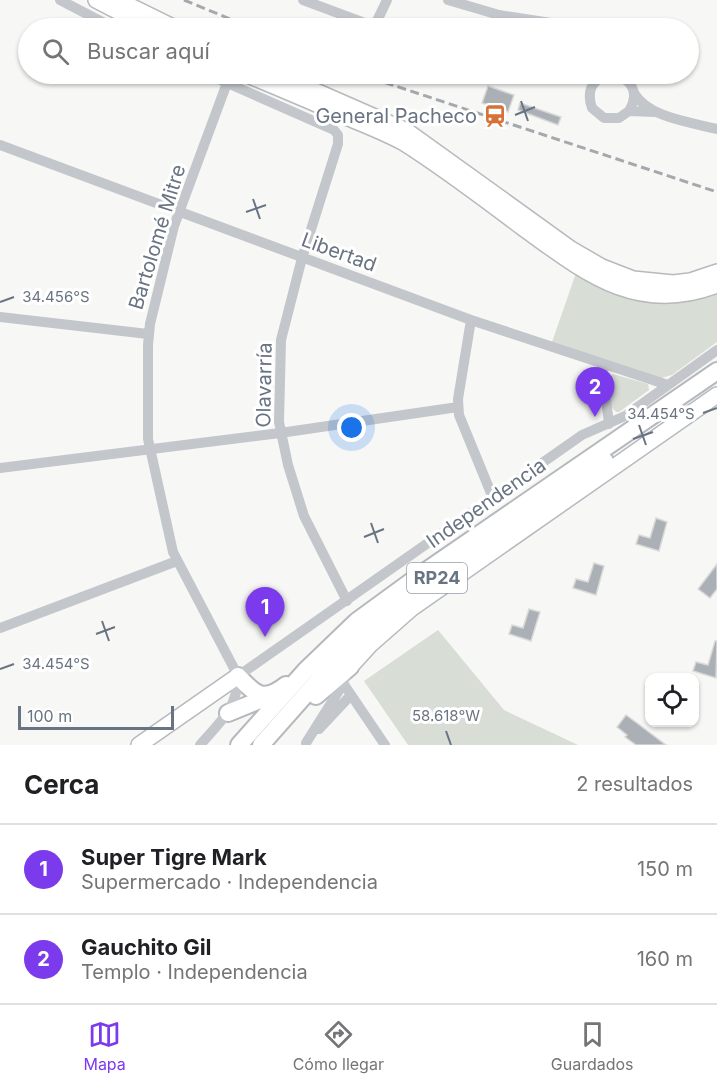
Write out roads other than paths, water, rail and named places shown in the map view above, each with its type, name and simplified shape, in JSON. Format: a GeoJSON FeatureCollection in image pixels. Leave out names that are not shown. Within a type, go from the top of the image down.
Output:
{"type":"FeatureCollection","features":[{"type":"Feature","properties":{"kind":"main road"},"geometry":{"type":"LineString","coordinates":[[96,0],[131,18]]}},
{"type":"Feature","properties":{"kind":"main road"},"geometry":{"type":"LineString","coordinates":[[118,0],[155,18]]}},
{"type":"Feature","properties":{"kind":"main road"},"geometry":{"type":"LineString","coordinates":[[268,84],[401,142],[572,263],[600,280],[634,291],[668,296],[699,292],[717,285]]}},
{"type":"Feature","properties":{"kind":"main road"},"geometry":{"type":"LineString","coordinates":[[300,84],[407,130],[571,249],[602,267],[633,279],[673,284],[717,272]]}},
{"type":"Feature","properties":{"kind":"main road","name":"RP24"},"geometry":{"type":"LineString","coordinates":[[239,745],[306,670],[379,604],[717,371]]}},
{"type":"Feature","properties":{"kind":"main road","name":"RP24"},"geometry":{"type":"LineString","coordinates":[[266,740],[338,658],[378,623],[427,585],[717,384]]}},
{"type":"Feature","properties":{"kind":"main road"},"geometry":{"type":"LineString","coordinates":[[266,740],[350,667],[371,644],[412,608],[717,395]]}},
{"type":"Feature","properties":{"kind":"main road"},"geometry":{"type":"LineString","coordinates":[[228,713],[270,696],[306,670]]}},
{"type":"Feature","properties":{"kind":"main road"},"geometry":{"type":"LineString","coordinates":[[238,676],[258,695],[270,696]]}},
{"type":"Feature","properties":{"kind":"main road","name":"Independencia"},"geometry":{"type":"LineString","coordinates":[[139,745],[238,676]]}},
{"type":"Feature","properties":{"kind":"street"},"geometry":{"type":"LineString","coordinates":[[60,0],[95,18]]}},
{"type":"Feature","properties":{"kind":"street"},"geometry":{"type":"LineString","coordinates":[[303,0],[351,18]]}},
{"type":"Feature","properties":{"kind":"street"},"geometry":{"type":"LineString","coordinates":[[379,18],[387,0]]}},
{"type":"Feature","properties":{"kind":"street"},"geometry":{"type":"LineString","coordinates":[[448,0],[483,5],[515,18]]}},
{"type":"Feature","properties":{"kind":"street","name":"Bartolomé Mitre"},"geometry":{"type":"LineString","coordinates":[[227,84],[179,212],[148,334],[148,439],[170,542],[177,561],[238,676]]}},
{"type":"Feature","properties":{"kind":"street","name":"Olavarría"},"geometry":{"type":"LineString","coordinates":[[229,84],[334,130],[338,135],[338,144],[302,258],[280,347],[280,433],[304,516],[347,601]]}},
{"type":"Feature","properties":{"kind":"street"},"geometry":{"type":"LineString","coordinates":[[595,84],[590,93],[592,108],[604,118],[619,118],[629,111],[634,93]]}},
{"type":"Feature","properties":{"kind":"street"},"geometry":{"type":"LineString","coordinates":[[628,84],[642,104],[655,112]]}},
{"type":"Feature","properties":{"kind":"street"},"geometry":{"type":"LineString","coordinates":[[629,111],[655,112],[717,129]]}},
{"type":"Feature","properties":{"kind":"street","name":"Libertad"},"geometry":{"type":"LineString","coordinates":[[0,145],[471,320],[668,385]]}},
{"type":"Feature","properties":{"kind":"street"},"geometry":{"type":"LineString","coordinates":[[0,317],[148,334]]}},
{"type":"Feature","properties":{"kind":"street"},"geometry":{"type":"LineString","coordinates":[[471,320],[458,407],[467,437],[493,498]]}},
{"type":"Feature","properties":{"kind":"street","name":"Independencia"},"geometry":{"type":"LineString","coordinates":[[238,676],[582,435],[625,416],[717,350]]}},
{"type":"Feature","properties":{"kind":"street"},"geometry":{"type":"LineString","coordinates":[[602,364],[609,424]]}},
{"type":"Feature","properties":{"kind":"street"},"geometry":{"type":"LineString","coordinates":[[0,468],[150,451],[458,407]]}},
{"type":"Feature","properties":{"kind":"street"},"geometry":{"type":"LineString","coordinates":[[0,628],[177,561]]}},
{"type":"Feature","properties":{"kind":"street"},"geometry":{"type":"LineString","coordinates":[[306,744],[343,683],[350,667]]}},
{"type":"Feature","properties":{"kind":"street"},"geometry":{"type":"LineString","coordinates":[[200,745],[228,713],[237,694],[238,676]]}},
{"type":"Feature","properties":{"kind":"street"},"geometry":{"type":"LineString","coordinates":[[343,683],[385,745]]}},
{"type":"Feature","properties":{"kind":"street"},"geometry":{"type":"LineString","coordinates":[[306,744],[350,696]]}},
{"type":"Feature","properties":{"kind":"railway"},"geometry":{"type":"LineString","coordinates":[[184,0],[228,18]]}},
{"type":"Feature","properties":{"kind":"railway"},"geometry":{"type":"LineString","coordinates":[[389,84],[717,192]]}},
{"type":"Feature","properties":{"kind":"place","name":"General Pacheco"},"geometry":{"type":"Point","coordinates":[495,116]}},
{"type":"Feature","properties":{"kind":"place","name":"Gauchito Gil"},"geometry":{"type":"Point","coordinates":[595,417]}},
{"type":"Feature","properties":{"kind":"place","name":"Super Tigre Mark"},"geometry":{"type":"Point","coordinates":[265,637]}}]}
